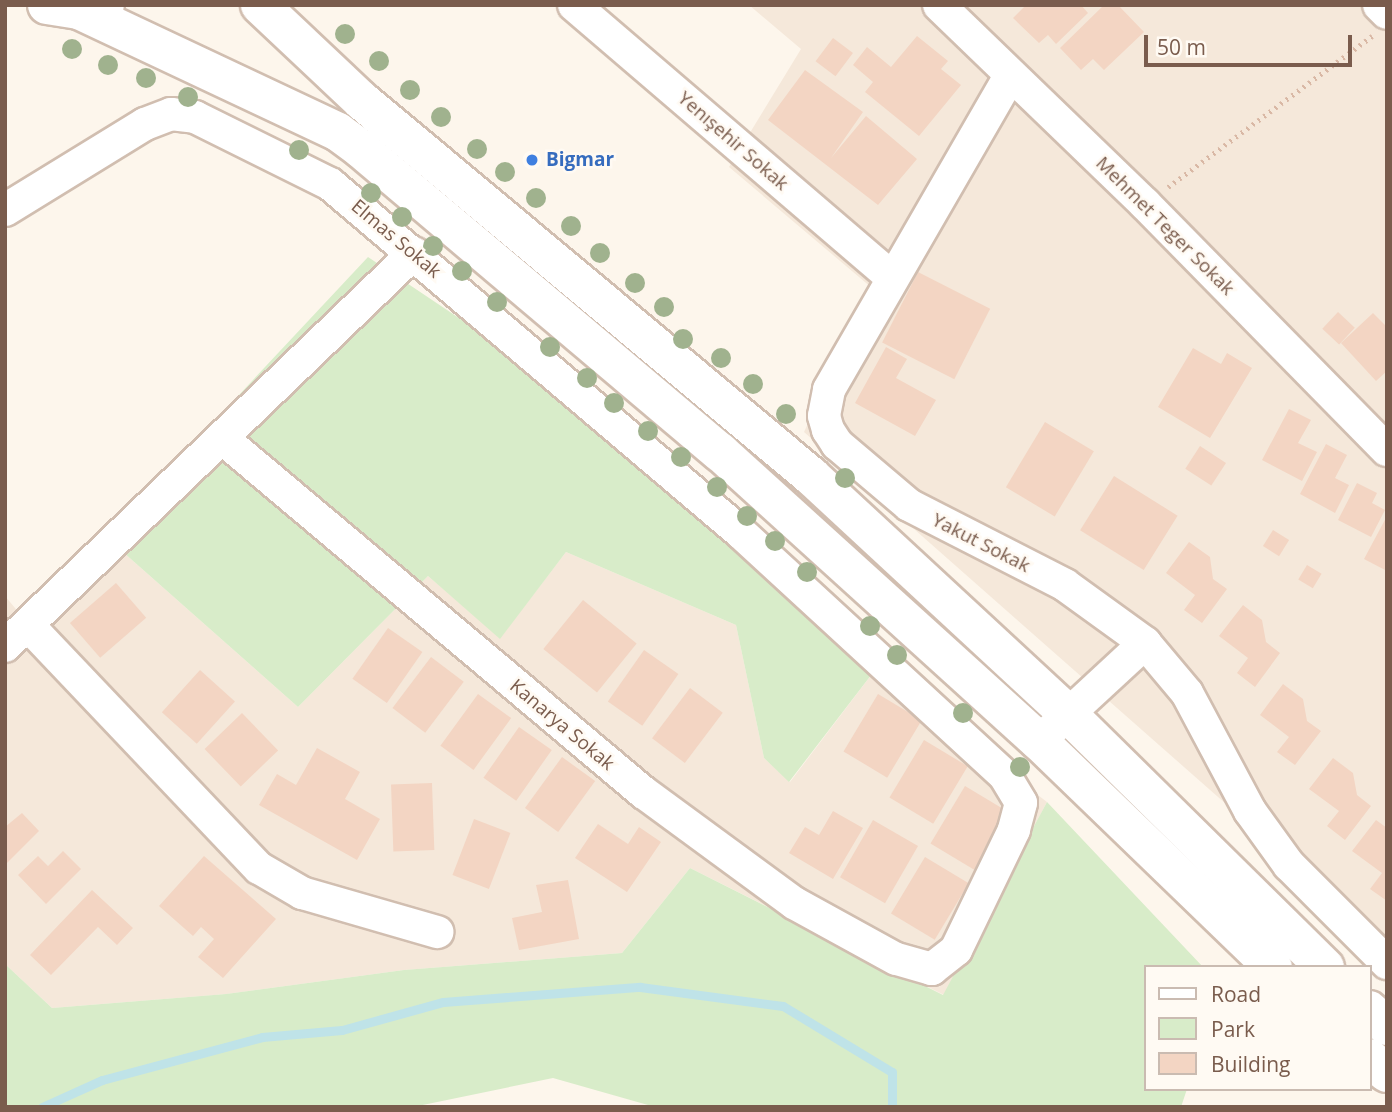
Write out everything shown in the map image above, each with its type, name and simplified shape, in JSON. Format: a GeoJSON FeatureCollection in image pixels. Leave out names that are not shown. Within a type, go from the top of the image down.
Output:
{"type":"FeatureCollection","features":[{"type":"Feature","properties":{"kind":"street"},"geometry":{"type":"LineString","coordinates":[[261,5],[362,101],[811,476],[1068,714],[1323,965]]}},
{"type":"Feature","properties":{"kind":"street","name":"Yenışehir Sokak"},"geometry":{"type":"LineString","coordinates":[[574,5],[891,276]]}},
{"type":"Feature","properties":{"kind":"street","name":"Mehmet Teger Sokak"},"geometry":{"type":"LineString","coordinates":[[939,5],[1145,204],[1387,450]]}},
{"type":"Feature","properties":{"kind":"street"},"geometry":{"type":"LineString","coordinates":[[77,7],[338,132],[720,452],[1039,741],[1271,965]]}},
{"type":"Feature","properties":{"kind":"street","name":"Yakut Sokak"},"geometry":{"type":"LineString","coordinates":[[1010,76],[891,276],[827,397],[824,416],[837,444],[909,505],[1065,585],[1145,643],[1188,694],[1250,811],[1289,865],[1387,963]]}},
{"type":"Feature","properties":{"kind":"street","name":"Elmas Sokak"},"geometry":{"type":"LineString","coordinates":[[5,210],[145,124],[171,114],[195,117],[330,184],[740,532],[1005,776],[1021,803],[1014,830],[956,950],[932,969]]}},
{"type":"Feature","properties":{"kind":"street"},"geometry":{"type":"LineString","coordinates":[[414,253],[17,635],[260,867],[302,892],[437,932]]}},
{"type":"Feature","properties":{"kind":"street"},"geometry":{"type":"LineString","coordinates":[[514,339],[545,303]]}},
{"type":"Feature","properties":{"kind":"street","name":"Kanarya Sokak"},"geometry":{"type":"LineString","coordinates":[[222,438],[644,793],[794,903],[896,959],[932,969]]}},
{"type":"Feature","properties":{"kind":"street"},"geometry":{"type":"LineString","coordinates":[[1039,741],[1145,643]]}},
{"type":"Feature","properties":{"kind":"street"},"geometry":{"type":"LineString","coordinates":[[1371,1012],[1387,1026]]}},
{"type":"Feature","properties":{"kind":"street"},"geometry":{"type":"LineString","coordinates":[[1371,1060],[1387,1073]]}},
{"type":"Feature","properties":{"kind":"path"},"geometry":{"type":"LineString","coordinates":[[1145,204],[1381,17]]}},
{"type":"Feature","properties":{"kind":"shaded area"},"geometry":{"type":"Polygon","coordinates":[[[749,5],[1387,5],[1387,946],[804,432],[872,288],[729,167],[801,49],[749,5]]]}},
{"type":"Feature","properties":{"kind":"shaded area"},"geometry":{"type":"Polygon","coordinates":[[[106,537],[298,707],[428,576],[500,638],[566,552],[736,625],[764,758],[790,782],[875,670],[1047,802],[944,995],[690,868],[622,953],[404,970],[226,994],[52,1008],[5,964],[5,596],[20,614],[106,537]]]}},
{"type":"Feature","properties":{"kind":"green space"},"geometry":{"type":"Polygon","coordinates":[[[368,257],[517,357],[875,670],[789,782],[764,758],[736,625],[566,552],[500,639],[428,576],[298,707],[106,537],[368,257]]]}},
{"type":"Feature","properties":{"kind":"green space"},"geometry":{"type":"Polygon","coordinates":[[[1047,802],[1201,965],[1144,965],[1144,1091],[1186,1091],[1181,1107],[655,1107],[553,1078],[413,1107],[5,1107],[5,964],[52,1008],[226,994],[404,970],[622,953],[690,868],[943,995],[1047,802]]]}},
{"type":"Feature","properties":{"kind":"building"},"geometry":{"type":"Polygon","coordinates":[[[1026,5],[1081,5],[1088,13],[1056,44],[1048,35],[1039,43],[1013,18],[1026,5]]]}},
{"type":"Feature","properties":{"kind":"building"},"geometry":{"type":"Polygon","coordinates":[[[1104,5],[1118,5],[1144,32],[1104,70],[1093,59],[1081,70],[1060,48],[1104,5]]]}},
{"type":"Feature","properties":{"kind":"building"},"geometry":{"type":"Polygon","coordinates":[[[917,36],[948,61],[941,69],[961,85],[919,136],[865,92],[873,82],[853,65],[867,47],[891,67],[917,36]]]}},
{"type":"Feature","properties":{"kind":"building"},"geometry":{"type":"Polygon","coordinates":[[[833,38],[853,53],[836,76],[816,61],[833,38]]]}},
{"type":"Feature","properties":{"kind":"building"},"geometry":{"type":"Polygon","coordinates":[[[805,70],[863,112],[831,158],[866,116],[917,159],[878,205],[768,120],[805,70]]]}},
{"type":"Feature","properties":{"kind":"building"},"geometry":{"type":"Polygon","coordinates":[[[918,272],[990,309],[954,379],[882,342],[918,272]]]}},
{"type":"Feature","properties":{"kind":"building"},"geometry":{"type":"Polygon","coordinates":[[[1338,312],[1355,328],[1339,345],[1322,329],[1338,312]]]}},
{"type":"Feature","properties":{"kind":"building"},"geometry":{"type":"Polygon","coordinates":[[[1373,313],[1387,327],[1387,371],[1376,381],[1341,343],[1373,313]]]}},
{"type":"Feature","properties":{"kind":"building"},"geometry":{"type":"Polygon","coordinates":[[[886,347],[907,359],[896,378],[936,400],[915,436],[855,403],[886,347]]]}},
{"type":"Feature","properties":{"kind":"building"},"geometry":{"type":"Polygon","coordinates":[[[1193,348],[1221,364],[1227,353],[1252,368],[1210,438],[1158,407],[1193,348]]]}},
{"type":"Feature","properties":{"kind":"building"},"geometry":{"type":"Polygon","coordinates":[[[1289,409],[1311,420],[1298,443],[1317,452],[1302,481],[1262,460],[1289,409]]]}},
{"type":"Feature","properties":{"kind":"building"},"geometry":{"type":"Polygon","coordinates":[[[1045,422],[1094,451],[1055,517],[1006,487],[1045,422]]]}},
{"type":"Feature","properties":{"kind":"building"},"geometry":{"type":"Polygon","coordinates":[[[1326,444],[1347,455],[1335,478],[1349,485],[1335,513],[1300,494],[1326,444]]]}},
{"type":"Feature","properties":{"kind":"building"},"geometry":{"type":"Polygon","coordinates":[[[1200,446],[1226,463],[1211,486],[1185,469],[1200,446]]]}},
{"type":"Feature","properties":{"kind":"building"},"geometry":{"type":"Polygon","coordinates":[[[1114,476],[1178,516],[1144,570],[1080,530],[1114,476]]]}},
{"type":"Feature","properties":{"kind":"building"},"geometry":{"type":"Polygon","coordinates":[[[1357,483],[1377,493],[1372,503],[1385,510],[1371,537],[1338,520],[1357,483]]]}},
{"type":"Feature","properties":{"kind":"building"},"geometry":{"type":"Polygon","coordinates":[[[1387,516],[1387,571],[1364,559],[1387,516]]]}},
{"type":"Feature","properties":{"kind":"building"},"geometry":{"type":"Polygon","coordinates":[[[1273,530],[1289,540],[1279,556],[1263,546],[1273,530]]]}},
{"type":"Feature","properties":{"kind":"building"},"geometry":{"type":"Polygon","coordinates":[[[1189,542],[1210,557],[1213,579],[1227,589],[1202,623],[1184,610],[1195,595],[1166,573],[1189,542]]]}},
{"type":"Feature","properties":{"kind":"building"},"geometry":{"type":"Polygon","coordinates":[[[1307,565],[1322,574],[1313,588],[1298,580],[1307,565]]]}},
{"type":"Feature","properties":{"kind":"building"},"geometry":{"type":"Polygon","coordinates":[[[116,583],[146,618],[100,658],[70,623],[116,583]]]}},
{"type":"Feature","properties":{"kind":"building"},"geometry":{"type":"Polygon","coordinates":[[[583,600],[637,643],[597,692],[543,649],[583,600]]]}},
{"type":"Feature","properties":{"kind":"building"},"geometry":{"type":"Polygon","coordinates":[[[1243,605],[1262,620],[1266,642],[1280,653],[1255,687],[1237,673],[1248,658],[1219,636],[1243,605]]]}},
{"type":"Feature","properties":{"kind":"building"},"geometry":{"type":"Polygon","coordinates":[[[388,628],[422,652],[387,703],[352,679],[388,628]]]}},
{"type":"Feature","properties":{"kind":"building"},"geometry":{"type":"Polygon","coordinates":[[[644,650],[678,674],[642,726],[608,702],[644,650]]]}},
{"type":"Feature","properties":{"kind":"building"},"geometry":{"type":"Polygon","coordinates":[[[431,657],[464,682],[425,733],[392,708],[431,657]]]}},
{"type":"Feature","properties":{"kind":"building"},"geometry":{"type":"Polygon","coordinates":[[[200,670],[235,701],[197,744],[162,712],[200,670]]]}},
{"type":"Feature","properties":{"kind":"building"},"geometry":{"type":"Polygon","coordinates":[[[1283,684],[1303,699],[1307,721],[1321,731],[1295,765],[1277,752],[1289,737],[1260,715],[1283,684]]]}},
{"type":"Feature","properties":{"kind":"building"},"geometry":{"type":"Polygon","coordinates":[[[690,688],[723,713],[685,763],[652,738],[690,688]]]}},
{"type":"Feature","properties":{"kind":"building"},"geometry":{"type":"Polygon","coordinates":[[[478,694],[511,718],[474,770],[440,746],[478,694]]]}},
{"type":"Feature","properties":{"kind":"building"},"geometry":{"type":"Polygon","coordinates":[[[878,694],[922,720],[887,778],[843,751],[878,694]]]}},
{"type":"Feature","properties":{"kind":"building"},"geometry":{"type":"Polygon","coordinates":[[[242,713],[278,750],[241,787],[205,749],[242,713]]]}},
{"type":"Feature","properties":{"kind":"building"},"geometry":{"type":"Polygon","coordinates":[[[519,727],[552,750],[516,801],[483,778],[519,727]]]}},
{"type":"Feature","properties":{"kind":"building"},"geometry":{"type":"Polygon","coordinates":[[[924,740],[968,766],[933,824],[889,797],[924,740]]]}},
{"type":"Feature","properties":{"kind":"building"},"geometry":{"type":"Polygon","coordinates":[[[317,748],[360,772],[345,799],[380,819],[357,860],[259,805],[277,774],[296,785],[317,748]]]}},
{"type":"Feature","properties":{"kind":"building"},"geometry":{"type":"Polygon","coordinates":[[[562,757],[595,781],[558,832],[525,808],[562,757]]]}},
{"type":"Feature","properties":{"kind":"building"},"geometry":{"type":"Polygon","coordinates":[[[1333,758],[1353,773],[1357,795],[1371,806],[1345,840],[1327,826],[1339,811],[1309,789],[1333,758]]]}},
{"type":"Feature","properties":{"kind":"building"},"geometry":{"type":"Polygon","coordinates":[[[432,783],[434,850],[393,851],[391,784],[432,783]]]}},
{"type":"Feature","properties":{"kind":"building"},"geometry":{"type":"Polygon","coordinates":[[[965,786],[1009,812],[974,870],[930,843],[965,786]]]}},
{"type":"Feature","properties":{"kind":"building"},"geometry":{"type":"Polygon","coordinates":[[[833,811],[863,828],[833,879],[789,853],[805,827],[819,835],[833,811]]]}},
{"type":"Feature","properties":{"kind":"building"},"geometry":{"type":"Polygon","coordinates":[[[22,813],[39,831],[5,865],[5,827],[22,813]]]}},
{"type":"Feature","properties":{"kind":"building"},"geometry":{"type":"Polygon","coordinates":[[[474,819],[510,833],[489,889],[452,875],[474,819]]]}},
{"type":"Feature","properties":{"kind":"building"},"geometry":{"type":"Polygon","coordinates":[[[873,820],[918,846],[885,903],[840,877],[873,820]]]}},
{"type":"Feature","properties":{"kind":"building"},"geometry":{"type":"Polygon","coordinates":[[[1376,820],[1387,828],[1387,901],[1370,889],[1382,873],[1352,851],[1376,820]]]}},
{"type":"Feature","properties":{"kind":"building"},"geometry":{"type":"Polygon","coordinates":[[[598,824],[628,844],[639,827],[661,842],[627,892],[575,858],[598,824]]]}},
{"type":"Feature","properties":{"kind":"building"},"geometry":{"type":"Polygon","coordinates":[[[63,851],[81,869],[46,904],[18,875],[38,856],[48,866],[63,851]]]}},
{"type":"Feature","properties":{"kind":"building"},"geometry":{"type":"Polygon","coordinates":[[[204,856],[276,919],[223,978],[198,957],[214,939],[201,927],[193,936],[159,906],[204,856]]]}},
{"type":"Feature","properties":{"kind":"building"},"geometry":{"type":"Polygon","coordinates":[[[925,857],[969,883],[935,940],[891,914],[925,857]]]}},
{"type":"Feature","properties":{"kind":"building"},"geometry":{"type":"Polygon","coordinates":[[[568,880],[579,939],[519,950],[512,918],[542,912],[536,885],[568,880]]]}},
{"type":"Feature","properties":{"kind":"building"},"geometry":{"type":"Polygon","coordinates":[[[92,890],[133,928],[117,945],[98,927],[51,975],[30,955],[92,890]]]}},
{"type":"Feature","properties":{"kind":"waterway"},"geometry":{"type":"LineString","coordinates":[[42,1107],[102,1080],[262,1037],[342,1030],[443,1002],[640,987],[783,1006],[892,1072],[892,1107]]}},
{"type":"Feature","properties":{"kind":"place","name":"Bigmar"},"geometry":{"type":"Point","coordinates":[532,160]}}]}
